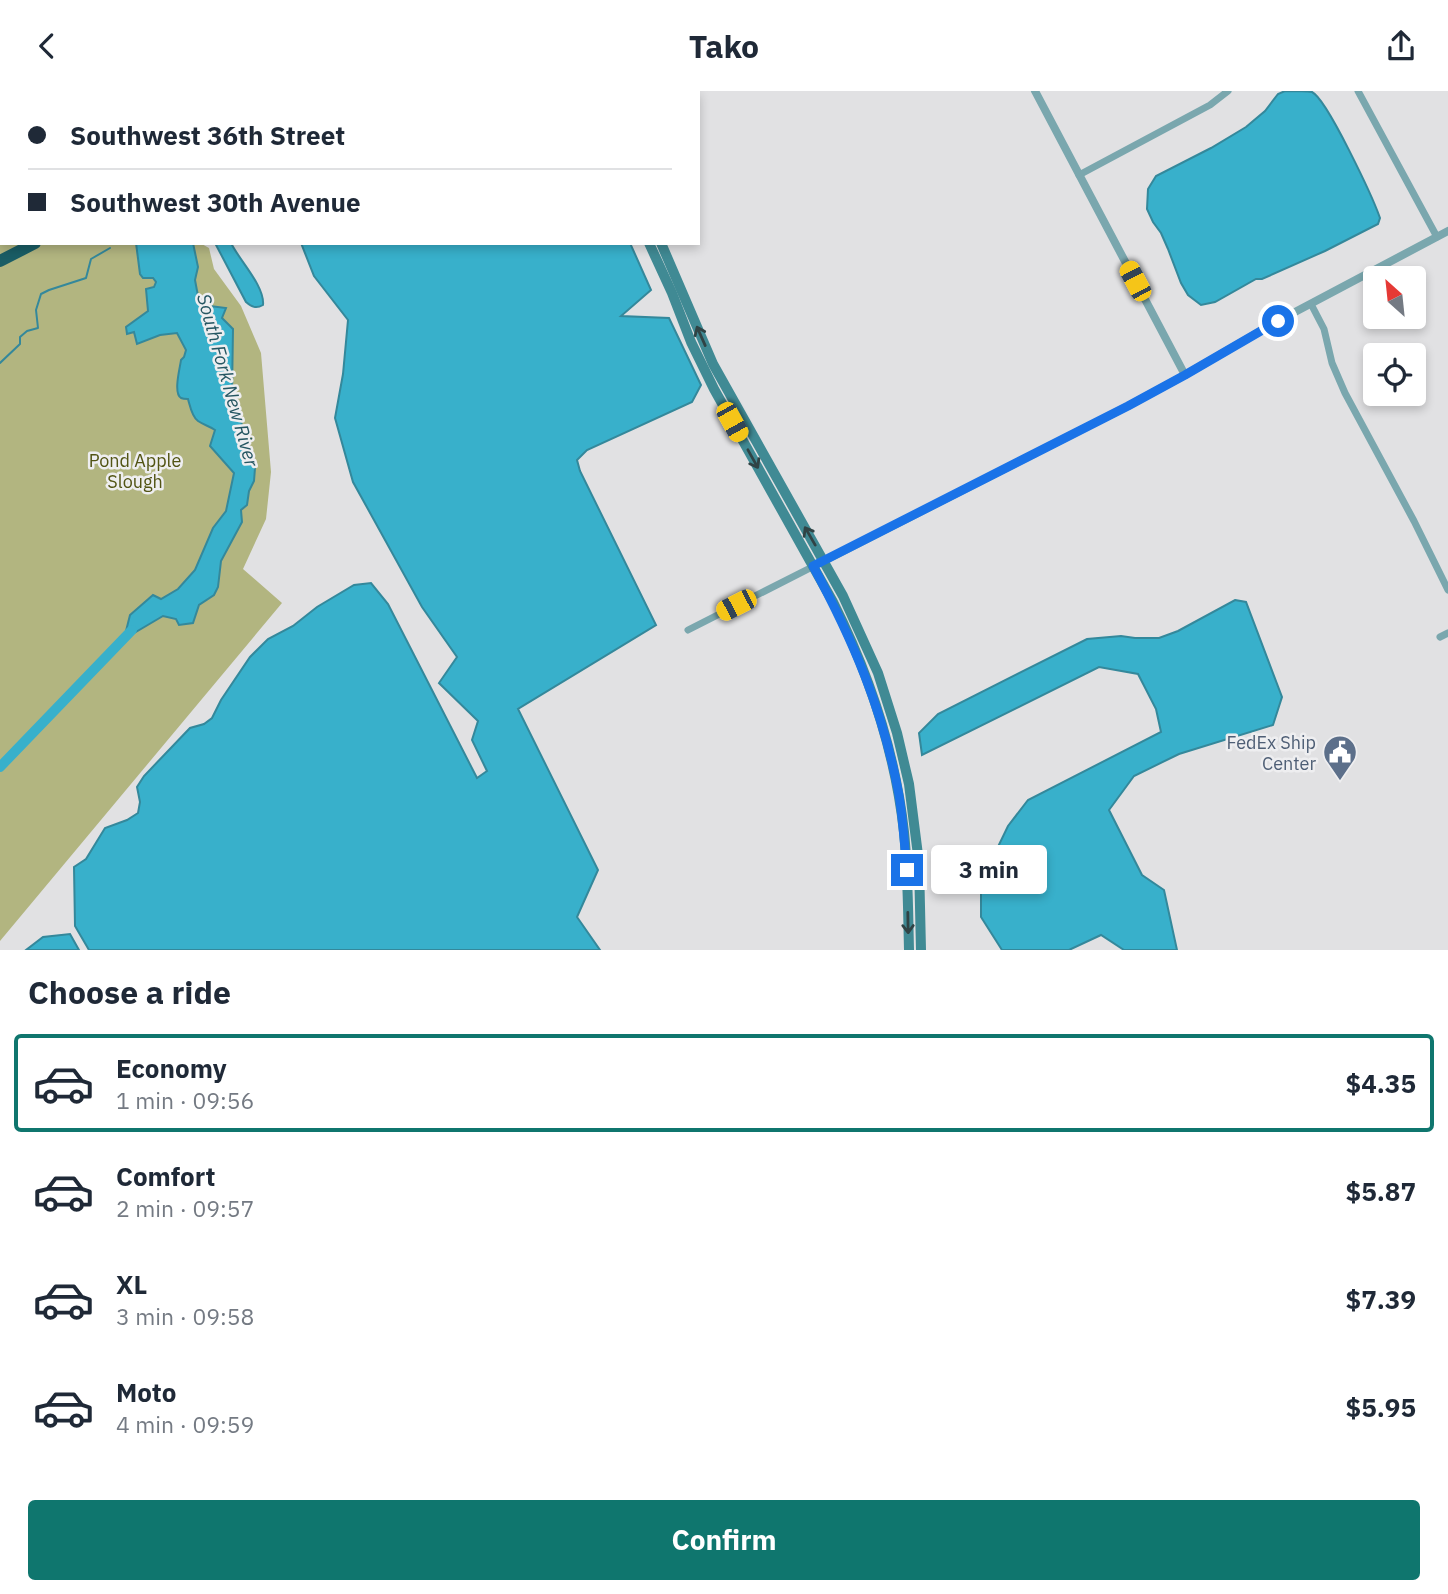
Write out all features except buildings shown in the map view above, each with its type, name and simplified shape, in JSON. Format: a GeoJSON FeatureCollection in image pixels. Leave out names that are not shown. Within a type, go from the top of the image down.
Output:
{"type":"FeatureCollection","features":[{"type":"Feature","properties":{"kind":"highway"},"geometry":{"type":"LineString","coordinates":[[0,261],[31,245]]}},
{"type":"Feature","properties":{"kind":"main road"},"geometry":{"type":"LineString","coordinates":[[650,245],[700,361],[824,561],[870,654],[888,702],[909,784],[918,852],[921,950]]}},
{"type":"Feature","properties":{"kind":"main road"},"geometry":{"type":"LineString","coordinates":[[662,245],[737,420],[837,612],[874,699],[889,750],[904,832],[909,950]]}},
{"type":"Feature","properties":{"kind":"street"},"geometry":{"type":"LineString","coordinates":[[1035,91],[1185,375]]}},
{"type":"Feature","properties":{"kind":"street"},"geometry":{"type":"LineString","coordinates":[[1079,175],[1210,105],[1228,91]]}},
{"type":"Feature","properties":{"kind":"street"},"geometry":{"type":"LineString","coordinates":[[1358,91],[1437,237]]}},
{"type":"Feature","properties":{"kind":"street"},"geometry":{"type":"LineString","coordinates":[[688,631],[1185,375],[1448,231]]}},
{"type":"Feature","properties":{"kind":"street"},"geometry":{"type":"LineString","coordinates":[[1311,304],[1324,329],[1332,363],[1345,393],[1448,590]]}},
{"type":"Feature","properties":{"kind":"green space","name":"Pond Apple Slough"},"geometry":{"type":"Polygon","coordinates":[[[0,245],[204,245],[209,248],[214,269],[241,306],[261,353],[271,472],[266,519],[243,569],[282,603],[0,941],[0,245]]]}},
{"type":"Feature","properties":{"kind":"water"},"geometry":{"type":"Polygon","coordinates":[[[1285,91],[1312,92],[1319,99],[1359,171],[1380,218],[1378,224],[1325,251],[1262,279],[1256,279],[1215,302],[1201,305],[1188,295],[1181,283],[1161,233],[1147,209],[1148,189],[1156,176],[1246,127],[1265,111],[1278,94],[1285,91]]]}},
{"type":"Feature","properties":{"kind":"water"},"geometry":{"type":"Polygon","coordinates":[[[136,245],[193,245],[198,267],[195,280],[198,296],[210,306],[226,308],[222,318],[233,329],[232,393],[240,410],[244,444],[255,468],[247,505],[241,510],[242,522],[221,561],[218,587],[214,595],[199,605],[193,623],[179,625],[176,619],[163,616],[124,639],[130,615],[153,595],[161,599],[178,589],[195,570],[213,528],[226,511],[234,473],[210,446],[215,430],[196,419],[188,399],[182,398],[177,391],[181,360],[186,350],[177,333],[160,335],[137,344],[134,332],[127,334],[126,327],[148,311],[146,289],[154,287],[156,282],[153,278],[143,278],[140,274],[136,245]]]}},
{"type":"Feature","properties":{"kind":"water"},"geometry":{"type":"Polygon","coordinates":[[[216,245],[232,245],[256,282],[263,305],[254,307],[246,302],[216,245]]]}},
{"type":"Feature","properties":{"kind":"water"},"geometry":{"type":"Polygon","coordinates":[[[302,245],[631,245],[651,290],[621,316],[669,318],[701,385],[692,402],[587,450],[577,460],[656,625],[518,709],[598,870],[577,917],[600,950],[89,950],[75,926],[74,867],[86,859],[105,828],[138,813],[140,802],[137,787],[144,776],[190,728],[204,724],[212,718],[250,657],[268,639],[293,626],[317,607],[354,585],[371,583],[388,604],[477,778],[487,771],[472,740],[478,721],[439,683],[457,657],[422,607],[353,482],[335,418],[343,374],[348,320],[314,276],[302,245]]]}},
{"type":"Feature","properties":{"kind":"water"},"geometry":{"type":"Polygon","coordinates":[[[1235,600],[1246,602],[1282,697],[1273,725],[1179,754],[1134,776],[1109,810],[1142,875],[1164,890],[1177,950],[1124,950],[1101,935],[1069,950],[1002,950],[981,917],[981,882],[1008,826],[1028,800],[1161,732],[1156,709],[1138,674],[1099,667],[922,755],[919,733],[938,714],[1087,639],[1121,636],[1159,638],[1178,631],[1235,600]]]}},
{"type":"Feature","properties":{"kind":"water"},"geometry":{"type":"Polygon","coordinates":[[[70,934],[79,950],[26,950],[43,937],[70,934]]]}},
{"type":"Feature","properties":{"kind":"waterway"},"geometry":{"type":"LineString","coordinates":[[0,363],[20,344],[20,337],[27,331],[38,328],[36,310],[41,294],[86,278],[91,259],[110,248]]}},
{"type":"Feature","properties":{"kind":"waterway","name":"South Fork New River"},"geometry":{"type":"LineString","coordinates":[[0,767],[132,630]]}},
{"type":"Feature","properties":{"kind":"place","name":"FedEx Ship Center"},"geometry":{"type":"Point","coordinates":[1340,782]}},
{"type":"Feature","properties":{"kind":"route"},"geometry":{"type":"LineString","coordinates":[[907,870],[898,792],[881,720],[851,640],[813,566],[1128,406],[1278,321]]}}]}
